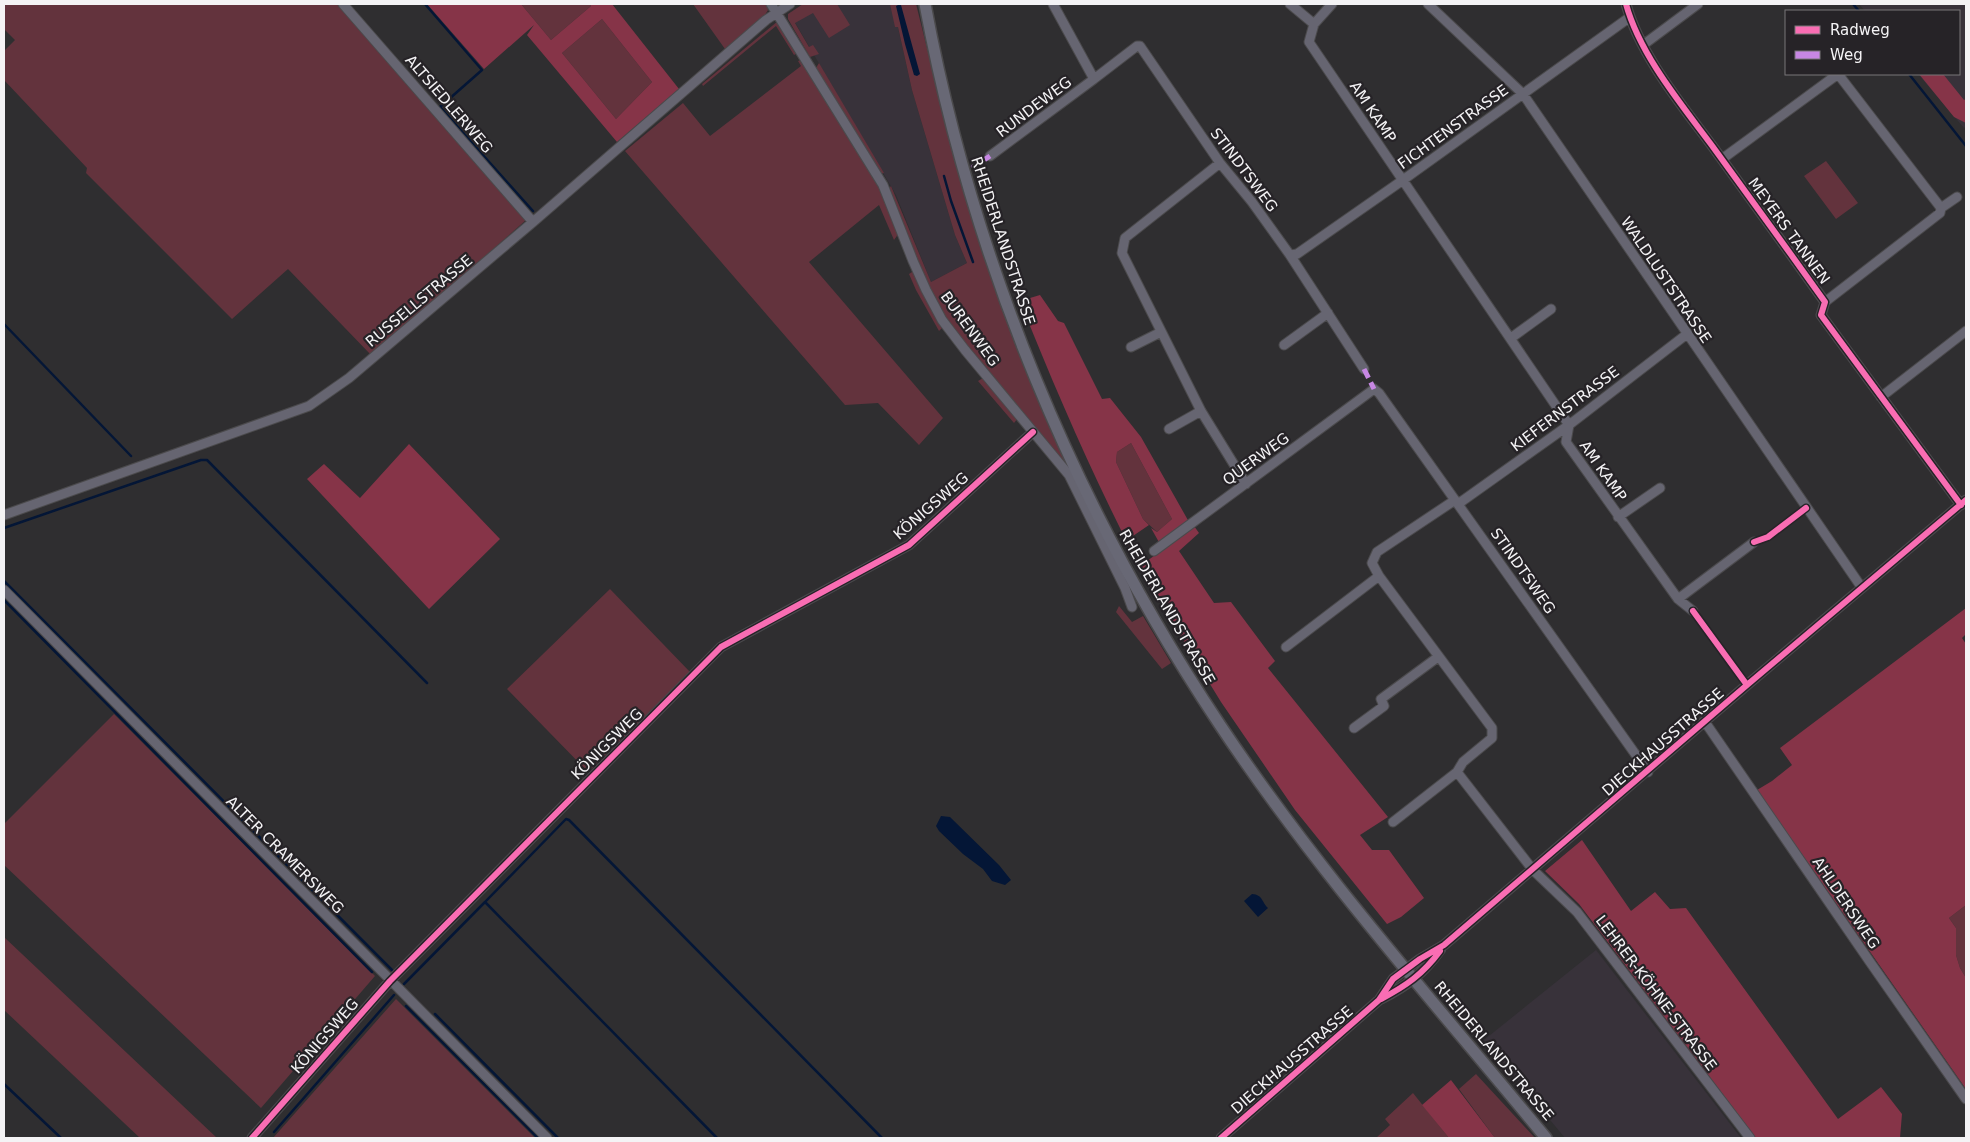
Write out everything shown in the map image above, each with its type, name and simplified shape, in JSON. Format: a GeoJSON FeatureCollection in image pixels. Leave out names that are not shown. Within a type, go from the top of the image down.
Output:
{"type":"FeatureCollection","features":[{"type":"Feature","properties":{"kind":"main road","name":"RHEIDERLANDSTRASSE"},"geometry":{"type":"LineString","coordinates":[[925,4],[938,72],[964,173],[1012,321],[1061,438],[1098,516],[1159,628],[1221,726],[1296,831],[1546,1138]]}},
{"type":"Feature","properties":{"kind":"street","name":"ALTSIEDLERWEG"},"geometry":{"type":"LineString","coordinates":[[343,4],[533,222]]}},
{"type":"Feature","properties":{"kind":"street","name":"BURENWEG"},"geometry":{"type":"LineString","coordinates":[[771,4],[883,185],[913,261],[942,320],[1069,475],[1125,588],[1132,607]]}},
{"type":"Feature","properties":{"kind":"street","name":"RUSSELLSTRASSE"},"geometry":{"type":"LineString","coordinates":[[4,515],[309,406],[349,378],[766,20],[790,4]]}},
{"type":"Feature","properties":{"kind":"street","name":"RUNDEWEG"},"geometry":{"type":"LineString","coordinates":[[1053,4],[1094,79]]}},
{"type":"Feature","properties":{"kind":"street"},"geometry":{"type":"LineString","coordinates":[[1290,4],[1314,24],[1332,4]]}},
{"type":"Feature","properties":{"kind":"street","name":"WALDLUSTSTRASSE"},"geometry":{"type":"LineString","coordinates":[[1428,4],[1523,94],[1862,588]]}},
{"type":"Feature","properties":{"kind":"street","name":"MEYERS TANNEN"},"geometry":{"type":"LineString","coordinates":[[1626,4],[1643,45],[1676,96],[1825,302]]}},
{"type":"Feature","properties":{"kind":"street"},"geometry":{"type":"LineString","coordinates":[[1643,45],[1698,4]]}},
{"type":"Feature","properties":{"kind":"street","name":"FICHTENSTRASSE"},"geometry":{"type":"LineString","coordinates":[[1290,255],[1297,254],[1404,180],[1630,17]]}},
{"type":"Feature","properties":{"kind":"street","name":"AM KAMP"},"geometry":{"type":"LineString","coordinates":[[1314,24],[1309,42],[1569,425],[1566,442],[1678,599],[1693,611]]}},
{"type":"Feature","properties":{"kind":"street","name":"RUNDEWEG"},"geometry":{"type":"LineString","coordinates":[[990,156],[1137,46]]}},
{"type":"Feature","properties":{"kind":"street","name":"STINDTSWEG"},"geometry":{"type":"LineString","coordinates":[[1137,46],[1140,46],[1220,163],[1252,202],[1290,255],[1364,369]]}},
{"type":"Feature","properties":{"kind":"street"},"geometry":{"type":"LineString","coordinates":[[1722,159],[1837,75]]}},
{"type":"Feature","properties":{"kind":"street"},"geometry":{"type":"LineString","coordinates":[[1839,75],[1941,208]]}},
{"type":"Feature","properties":{"kind":"street"},"geometry":{"type":"LineString","coordinates":[[1220,163],[1125,238],[1122,254],[1201,410],[1246,484]]}},
{"type":"Feature","properties":{"kind":"street","name":"MEYERS TANNEN"},"geometry":{"type":"LineString","coordinates":[[1957,197],[1941,208],[1940,213],[1825,302],[1821,315],[1881,397],[1964,502]]}},
{"type":"Feature","properties":{"kind":"street"},"geometry":{"type":"LineString","coordinates":[[1511,338],[1551,308]]}},
{"type":"Feature","properties":{"kind":"street"},"geometry":{"type":"LineString","coordinates":[[1284,345],[1328,313]]}},
{"type":"Feature","properties":{"kind":"street"},"geometry":{"type":"LineString","coordinates":[[1881,397],[1966,331]]}},
{"type":"Feature","properties":{"kind":"street"},"geometry":{"type":"LineString","coordinates":[[1131,347],[1161,332]]}},
{"type":"Feature","properties":{"kind":"street","name":"KIEFERNSTRASSE"},"geometry":{"type":"LineString","coordinates":[[1379,576],[1372,563],[1377,552],[1457,502],[1569,425],[1687,334]]}},
{"type":"Feature","properties":{"kind":"street","name":"STINDTSWEG"},"geometry":{"type":"LineString","coordinates":[[1374,389],[1379,393],[1457,502],[1648,772]]}},
{"type":"Feature","properties":{"kind":"street","name":"QUERWEG"},"geometry":{"type":"LineString","coordinates":[[1154,551],[1374,389]]}},
{"type":"Feature","properties":{"kind":"street"},"geometry":{"type":"LineString","coordinates":[[1169,429],[1201,410]]}},
{"type":"Feature","properties":{"kind":"street","name":"KÖNIGSWEG"},"geometry":{"type":"LineString","coordinates":[[252,1138],[390,981],[721,647],[908,545],[1033,432]]}},
{"type":"Feature","properties":{"kind":"street","name":"AM KAMP"},"geometry":{"type":"LineString","coordinates":[[1618,517],[1660,488]]}},
{"type":"Feature","properties":{"kind":"street","name":"DIECKHAUSSTRASSE"},"geometry":{"type":"LineString","coordinates":[[1380,1000],[1394,979],[1444,945],[1964,502]]}},
{"type":"Feature","properties":{"kind":"street"},"geometry":{"type":"LineString","coordinates":[[1678,599],[1754,542]]}},
{"type":"Feature","properties":{"kind":"street"},"geometry":{"type":"LineString","coordinates":[[1286,647],[1379,576],[1492,728],[1492,738],[1463,762],[1457,772],[1393,822]]}},
{"type":"Feature","properties":{"kind":"street","name":"ALTER CRAMERSWEG"},"geometry":{"type":"LineString","coordinates":[[4,590],[547,1138]]}},
{"type":"Feature","properties":{"kind":"street"},"geometry":{"type":"LineString","coordinates":[[1354,728],[1384,706],[1381,700],[1438,657]]}},
{"type":"Feature","properties":{"kind":"street","name":"AHLDERSWEG"},"geometry":{"type":"LineString","coordinates":[[1705,722],[1966,1099]]}},
{"type":"Feature","properties":{"kind":"street","name":"LEHRER-KÖHNE-STRASSE"},"geometry":{"type":"LineString","coordinates":[[1457,772],[1533,870],[1577,912],[1750,1138]]}},
{"type":"Feature","properties":{"kind":"street","name":"DIECKHAUSSTRASSE"},"geometry":{"type":"LineString","coordinates":[[1221,1138],[1380,1000],[1401,989],[1428,967],[1444,945]]}},
{"type":"Feature","properties":{"kind":"shaded area"},"geometry":{"type":"Polygon","coordinates":[[[4,4],[337,4],[526,220],[372,356],[288,269],[232,319],[86,173],[87,168],[4,80],[4,51],[15,40],[4,29],[4,4]]]}},
{"type":"Feature","properties":{"kind":"shaded area"},"geometry":{"type":"Polygon","coordinates":[[[427,4],[521,4],[551,40],[591,6],[590,4],[612,4],[679,89],[617,142],[527,35],[534,25],[484,69],[427,4]],[[602,19],[562,53],[616,119],[652,82],[602,19]]]}},
{"type":"Feature","properties":{"kind":"shaded area"},"geometry":{"type":"Polygon","coordinates":[[[521,4],[590,4],[591,6],[551,40],[521,4]]]}},
{"type":"Feature","properties":{"kind":"shaded area"},"geometry":{"type":"Polygon","coordinates":[[[693,4],[767,4],[768,10],[765,15],[725,49],[693,4]]]}},
{"type":"Feature","properties":{"kind":"shaded area"},"geometry":{"type":"Polygon","coordinates":[[[803,4],[837,4],[850,25],[829,38],[813,13],[795,23],[809,47],[813,45],[819,54],[810,57],[788,19],[788,14],[803,4]]]}},
{"type":"Feature","properties":{"kind":"shaded area"},"geometry":{"type":"Polygon","coordinates":[[[804,4],[895,4],[893,5],[912,90],[955,235],[967,263],[931,282],[896,195],[793,19],[804,4]]]}},
{"type":"Feature","properties":{"kind":"shaded area"},"geometry":{"type":"Polygon","coordinates":[[[890,4],[916,4],[947,128],[995,284],[1153,626],[1132,593],[1069,470],[964,345],[934,301],[888,190],[891,186],[931,282],[967,263],[955,235],[912,90],[898,27],[895,27],[890,4]]]}},
{"type":"Feature","properties":{"kind":"shaded area"},"geometry":{"type":"Polygon","coordinates":[[[1859,4],[1966,4],[1966,126],[1964,128],[1919,75],[1960,75],[1960,10],[1864,10],[1859,4]]]}},
{"type":"Feature","properties":{"kind":"shaded area"},"geometry":{"type":"Polygon","coordinates":[[[602,19],[652,82],[616,119],[562,53],[602,19]]]}},
{"type":"Feature","properties":{"kind":"shaded area"},"geometry":{"type":"Polygon","coordinates":[[[778,21],[799,52],[794,55],[776,26],[703,86],[702,84],[778,21]]]}},
{"type":"Feature","properties":{"kind":"shaded area"},"geometry":{"type":"Polygon","coordinates":[[[801,60],[846,129],[884,196],[899,233],[894,240],[879,205],[809,262],[943,418],[919,445],[878,403],[845,405],[625,151],[683,103],[710,136],[801,66],[798,61],[801,60]]]}},
{"type":"Feature","properties":{"kind":"shaded area"},"geometry":{"type":"Polygon","coordinates":[[[819,63],[884,173],[880,174],[816,68],[819,63]]]}},
{"type":"Feature","properties":{"kind":"shaded area"},"geometry":{"type":"Polygon","coordinates":[[[1920,75],[1944,75],[1964,100],[1966,99],[1966,123],[1954,117],[1920,75]]]}},
{"type":"Feature","properties":{"kind":"shaded area"},"geometry":{"type":"Polygon","coordinates":[[[1826,161],[1858,203],[1836,219],[1804,176],[1826,161]]]}},
{"type":"Feature","properties":{"kind":"shaded area"},"geometry":{"type":"Polygon","coordinates":[[[915,272],[943,327],[939,331],[916,290],[909,274],[915,272]]]}},
{"type":"Feature","properties":{"kind":"shaded area"},"geometry":{"type":"Polygon","coordinates":[[[1040,295],[1058,321],[1064,323],[1102,399],[1110,398],[1141,437],[1189,522],[1160,544],[1151,528],[1157,532],[1172,519],[1131,443],[1117,452],[1116,462],[1143,519],[1149,525],[1130,538],[1140,556],[1136,560],[1075,432],[1020,301],[1040,295]]]}},
{"type":"Feature","properties":{"kind":"shaded area"},"geometry":{"type":"Polygon","coordinates":[[[983,378],[1018,418],[1014,423],[978,381],[983,378]]]}},
{"type":"Feature","properties":{"kind":"shaded area"},"geometry":{"type":"Polygon","coordinates":[[[1131,443],[1172,519],[1157,532],[1143,519],[1116,462],[1117,452],[1131,443]]]}},
{"type":"Feature","properties":{"kind":"shaded area"},"geometry":{"type":"Polygon","coordinates":[[[409,444],[500,539],[429,609],[307,479],[324,464],[360,498],[409,444]]]}},
{"type":"Feature","properties":{"kind":"shaded area"},"geometry":{"type":"Polygon","coordinates":[[[1194,526],[1199,533],[1179,551],[1214,603],[1231,602],[1275,661],[1268,668],[1388,817],[1360,835],[1372,850],[1389,850],[1424,898],[1401,917],[1387,924],[1295,810],[1221,702],[1139,567],[1194,526]]]}},
{"type":"Feature","properties":{"kind":"shaded area"},"geometry":{"type":"Polygon","coordinates":[[[610,589],[690,672],[588,772],[507,689],[610,589]]]}},
{"type":"Feature","properties":{"kind":"shaded area"},"geometry":{"type":"Polygon","coordinates":[[[1119,606],[1132,622],[1143,616],[1171,663],[1162,669],[1116,612],[1119,606]]]}},
{"type":"Feature","properties":{"kind":"shaded area"},"geometry":{"type":"Polygon","coordinates":[[[1966,608],[1966,634],[1962,638],[1966,644],[1966,905],[1949,918],[1956,928],[1956,955],[1960,968],[1966,978],[1966,1089],[1757,790],[1792,765],[1780,748],[1966,608]]]}},
{"type":"Feature","properties":{"kind":"shaded area"},"geometry":{"type":"Polygon","coordinates":[[[114,714],[375,976],[261,1108],[4,865],[4,824],[114,714]]]}},
{"type":"Feature","properties":{"kind":"shaded area"},"geometry":{"type":"Polygon","coordinates":[[[1582,840],[1631,911],[1655,892],[1670,909],[1686,908],[1838,1119],[1881,1087],[1902,1114],[1900,1138],[1756,1138],[1579,904],[1545,871],[1582,840]]]}},
{"type":"Feature","properties":{"kind":"shaded area"},"geometry":{"type":"Polygon","coordinates":[[[1966,905],[1966,978],[1960,968],[1956,955],[1956,928],[1949,918],[1966,905]]]}},
{"type":"Feature","properties":{"kind":"shaded area"},"geometry":{"type":"Polygon","coordinates":[[[4,937],[217,1138],[140,1138],[4,1010],[4,937]]]}},
{"type":"Feature","properties":{"kind":"shaded area"},"geometry":{"type":"Polygon","coordinates":[[[1596,950],[1741,1138],[1565,1138],[1484,1040],[1596,950]]]}},
{"type":"Feature","properties":{"kind":"shaded area"},"geometry":{"type":"Polygon","coordinates":[[[396,999],[535,1138],[273,1138],[396,999]]]}},
{"type":"Feature","properties":{"kind":"shaded area"},"geometry":{"type":"Polygon","coordinates":[[[1476,1074],[1535,1138],[1495,1138],[1459,1089],[1476,1074]]]}},
{"type":"Feature","properties":{"kind":"shaded area"},"geometry":{"type":"Polygon","coordinates":[[[1451,1080],[1495,1138],[1449,1138],[1422,1105],[1451,1080]]]}},
{"type":"Feature","properties":{"kind":"shaded area"},"geometry":{"type":"Polygon","coordinates":[[[1413,1093],[1449,1138],[1376,1138],[1390,1125],[1385,1119],[1413,1093]]]}},
{"type":"Feature","properties":{"kind":"water"},"geometry":{"type":"Polygon","coordinates":[[[901,5],[920,74],[917,76],[914,75],[905,44],[896,6],[901,5]]]}},
{"type":"Feature","properties":{"kind":"water"},"geometry":{"type":"Polygon","coordinates":[[[941,816],[950,817],[999,865],[1011,880],[1005,885],[992,881],[983,869],[963,854],[939,831],[936,826],[941,816]]]}},
{"type":"Feature","properties":{"kind":"water"},"geometry":{"type":"Polygon","coordinates":[[[1252,894],[1260,897],[1268,908],[1258,917],[1244,901],[1252,894]]]}},
{"type":"Feature","properties":{"kind":"waterway"},"geometry":{"type":"LineString","coordinates":[[425,4],[482,70],[440,107],[533,211]]}},
{"type":"Feature","properties":{"kind":"waterway"},"geometry":{"type":"LineString","coordinates":[[1853,4],[1858,10]]}},
{"type":"Feature","properties":{"kind":"waterway"},"geometry":{"type":"LineString","coordinates":[[1910,75],[1966,146]]}},
{"type":"Feature","properties":{"kind":"waterway"},"geometry":{"type":"LineString","coordinates":[[944,176],[973,262]]}},
{"type":"Feature","properties":{"kind":"waterway"},"geometry":{"type":"LineString","coordinates":[[4,324],[131,456]]}},
{"type":"Feature","properties":{"kind":"waterway"},"geometry":{"type":"LineString","coordinates":[[4,528],[201,460],[207,460],[427,683]]}},
{"type":"Feature","properties":{"kind":"waterway"},"geometry":{"type":"LineString","coordinates":[[4,581],[392,970]]}},
{"type":"Feature","properties":{"kind":"waterway"},"geometry":{"type":"LineString","coordinates":[[4,600],[372,972]]}},
{"type":"Feature","properties":{"kind":"waterway"},"geometry":{"type":"LineString","coordinates":[[485,902],[566,819],[569,820],[882,1138]]}},
{"type":"Feature","properties":{"kind":"waterway"},"geometry":{"type":"LineString","coordinates":[[404,984],[485,902],[717,1138]]}},
{"type":"Feature","properties":{"kind":"waterway"},"geometry":{"type":"LineString","coordinates":[[274,1132],[394,995]]}},
{"type":"Feature","properties":{"kind":"waterway"},"geometry":{"type":"LineString","coordinates":[[406,1006],[538,1138]]}},
{"type":"Feature","properties":{"kind":"waterway"},"geometry":{"type":"LineString","coordinates":[[435,1014],[558,1138]]}},
{"type":"Feature","properties":{"kind":"waterway"},"geometry":{"type":"LineString","coordinates":[[4,1084],[61,1138]]}},
{"type":"Feature","properties":{"kind":"marked path"},"geometry":{"type":"LineString","coordinates":[[972,168],[990,156]]}},
{"type":"Feature","properties":{"kind":"marked path"},"geometry":{"type":"LineString","coordinates":[[1364,369],[1374,389]]}},
{"type":"Feature","properties":{"kind":"cycle path"},"geometry":{"type":"LineString","coordinates":[[1626,4],[1641,42],[1675,96],[1825,302],[1821,315],[1961,505]]}},
{"type":"Feature","properties":{"kind":"cycle path"},"geometry":{"type":"LineString","coordinates":[[252,1138],[390,981],[721,647],[909,545],[1033,432]]}},
{"type":"Feature","properties":{"kind":"cycle path"},"geometry":{"type":"LineString","coordinates":[[1221,1138],[1379,1000],[1393,979],[1420,959],[1444,945],[1966,500]]}},
{"type":"Feature","properties":{"kind":"cycle path"},"geometry":{"type":"LineString","coordinates":[[1754,542],[1768,537],[1806,508]]}},
{"type":"Feature","properties":{"kind":"cycle path"},"geometry":{"type":"LineString","coordinates":[[1693,611],[1747,685]]}},
{"type":"Feature","properties":{"kind":"cycle path"},"geometry":{"type":"LineString","coordinates":[[1381,999],[1414,979],[1440,951]]}}]}
